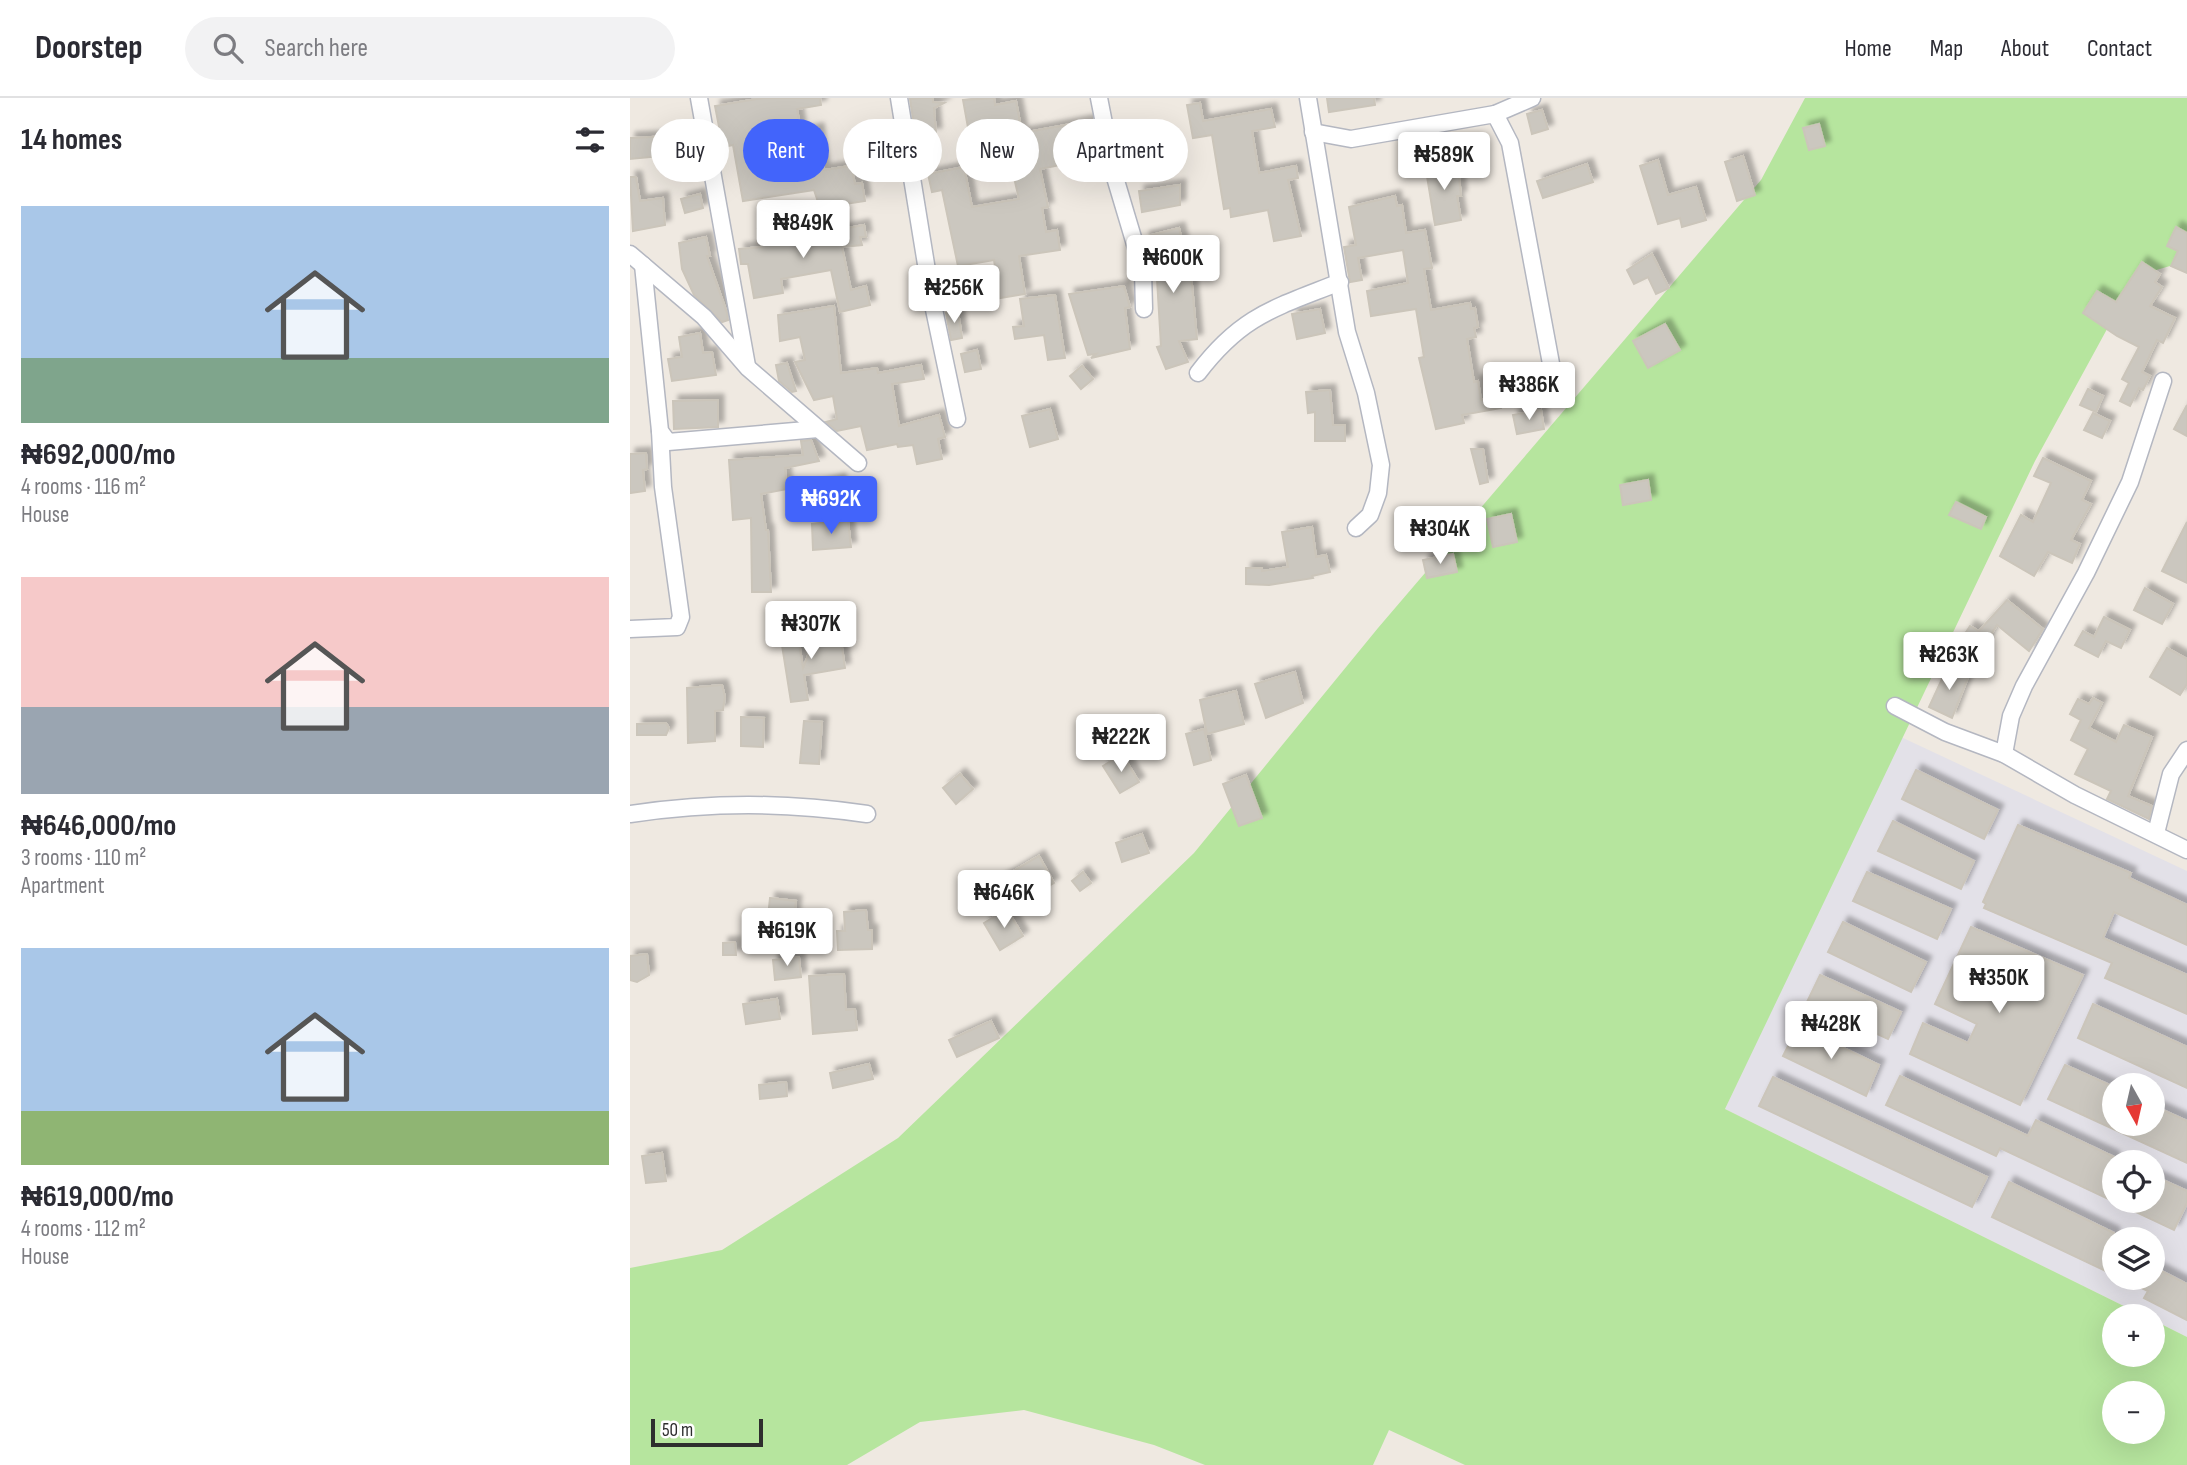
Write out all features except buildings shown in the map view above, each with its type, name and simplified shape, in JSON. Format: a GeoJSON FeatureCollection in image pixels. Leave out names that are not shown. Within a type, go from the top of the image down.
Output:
{"type":"FeatureCollection","features":[{"type":"Feature","properties":{"kind":"street"},"geometry":{"type":"LineString","coordinates":[[699,98],[748,368]]}},
{"type":"Feature","properties":{"kind":"street"},"geometry":{"type":"LineString","coordinates":[[898,98],[931,295],[957,419]]}},
{"type":"Feature","properties":{"kind":"street"},"geometry":{"type":"LineString","coordinates":[[1099,98],[1114,174],[1143,271],[1144,309]]}},
{"type":"Feature","properties":{"kind":"street"},"geometry":{"type":"LineString","coordinates":[[1308,98],[1320,185],[1329,216],[1347,332],[1366,393],[1381,465],[1378,492],[1370,514],[1356,528]]}},
{"type":"Feature","properties":{"kind":"street"},"geometry":{"type":"LineString","coordinates":[[1313,132],[1351,139],[1495,114],[1532,98]]}},
{"type":"Feature","properties":{"kind":"street"},"geometry":{"type":"LineString","coordinates":[[1495,114],[1510,143],[1552,369]]}},
{"type":"Feature","properties":{"kind":"street"},"geometry":{"type":"LineString","coordinates":[[630,254],[704,317],[748,368],[858,463]]}},
{"type":"Feature","properties":{"kind":"street"},"geometry":{"type":"LineString","coordinates":[[630,629],[677,627],[681,617],[663,487],[643,265]]}},
{"type":"Feature","properties":{"kind":"street"},"geometry":{"type":"LineString","coordinates":[[1198,373],[1220,344],[1254,317],[1340,282]]}},
{"type":"Feature","properties":{"kind":"street"},"geometry":{"type":"LineString","coordinates":[[2004,754],[2011,716],[2024,686],[2086,573],[2130,482],[2162,381]]}},
{"type":"Feature","properties":{"kind":"street"},"geometry":{"type":"LineString","coordinates":[[660,431],[668,442],[818,429]]}},
{"type":"Feature","properties":{"kind":"street"},"geometry":{"type":"LineString","coordinates":[[1895,706],[1945,732],[2004,754],[2118,817],[2187,850]]}},
{"type":"Feature","properties":{"kind":"street"},"geometry":{"type":"LineString","coordinates":[[2156,833],[2171,774],[2187,750]]}},
{"type":"Feature","properties":{"kind":"street"},"geometry":{"type":"LineString","coordinates":[[630,814],[732,803],[805,805],[867,814]]}},
{"type":"Feature","properties":{"kind":"shaded area"},"geometry":{"type":"Polygon","coordinates":[[[1901,737],[2187,871],[2187,1337],[2165,1326],[2165,1304],[2120,1304],[1725,1109],[1901,737]]]}},
{"type":"Feature","properties":{"kind":"green space"},"geometry":{"type":"Polygon","coordinates":[[[1805,98],[2187,98],[2187,261],[2136,276],[2035,461],[1725,1109],[2120,1304],[2102,1304],[2102,1367],[2165,1367],[2165,1326],[2187,1337],[2187,1465],[1465,1465],[1389,1430],[1373,1465],[1205,1465],[1154,1445],[1024,1410],[920,1422],[847,1465],[630,1465],[630,1268],[722,1250],[898,1138],[1194,853],[1378,628],[1761,180],[1805,98]]]}}]}
